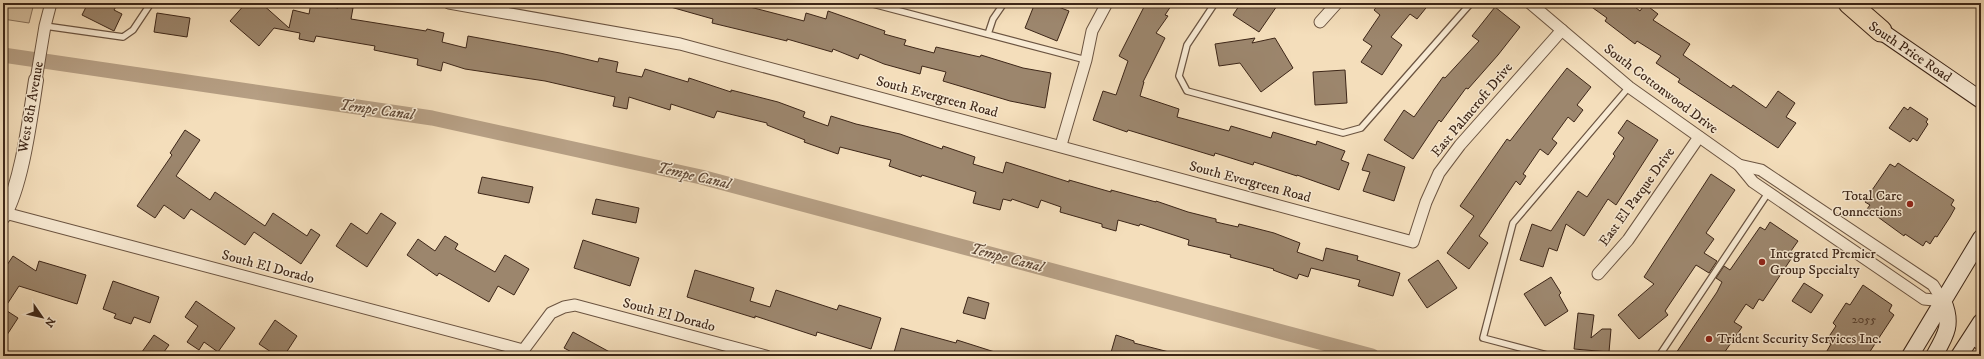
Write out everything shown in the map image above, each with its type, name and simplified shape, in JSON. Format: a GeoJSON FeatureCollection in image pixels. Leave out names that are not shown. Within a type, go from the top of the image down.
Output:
{"type":"FeatureCollection","features":[{"type":"Feature","properties":{"kind":"highway"},"geometry":{"type":"LineString","coordinates":[[1849,3],[1881,31]]}},
{"type":"Feature","properties":{"kind":"main road","name":"South Price Road"},"geometry":{"type":"LineString","coordinates":[[1839,3],[1981,100]]}},
{"type":"Feature","properties":{"kind":"main road"},"geometry":{"type":"LineString","coordinates":[[1910,356],[1981,238]]}},
{"type":"Feature","properties":{"kind":"main road"},"geometry":{"type":"LineString","coordinates":[[1934,356],[1948,328],[1948,313],[1943,301]]}},
{"type":"Feature","properties":{"kind":"main road"},"geometry":{"type":"LineString","coordinates":[[1959,356],[1975,344],[1981,322]]}},
{"type":"Feature","properties":{"kind":"street","name":"West 8th Avenue"},"geometry":{"type":"LineString","coordinates":[[4,215],[22,159],[42,42],[51,3]]}},
{"type":"Feature","properties":{"kind":"street","name":"South Evergreen Road"},"geometry":{"type":"LineString","coordinates":[[450,3],[680,44],[1061,145],[1413,242]]}},
{"type":"Feature","properties":{"kind":"street"},"geometry":{"type":"LineString","coordinates":[[1061,145],[1086,60],[1092,31],[1107,3]]}},
{"type":"Feature","properties":{"kind":"street"},"geometry":{"type":"LineString","coordinates":[[1320,22],[1337,3]]}},
{"type":"Feature","properties":{"kind":"street","name":"South Cottonwood Drive"},"geometry":{"type":"LineString","coordinates":[[1530,3],[1629,87],[1739,164],[1753,182],[1768,193],[1924,298],[1943,301]]}},
{"type":"Feature","properties":{"kind":"street","name":"East Palmcroft Drive"},"geometry":{"type":"LineString","coordinates":[[1413,242],[1426,202],[1439,173],[1460,145],[1562,30]]}},
{"type":"Feature","properties":{"kind":"street","name":"East El Parque Drive"},"geometry":{"type":"LineString","coordinates":[[1598,274],[1628,240],[1699,137]]}},
{"type":"Feature","properties":{"kind":"street","name":"South Cottonwood Drive"},"geometry":{"type":"LineString","coordinates":[[1739,164],[1761,170],[1856,233],[1933,285],[1943,301]]}},
{"type":"Feature","properties":{"kind":"street","name":"South El Dorado"},"geometry":{"type":"LineString","coordinates":[[4,215],[20,218],[521,353],[551,313],[564,307],[575,305],[766,356]]}},
{"type":"Feature","properties":{"kind":"street","name":"South Cottonwood Drive"},"geometry":{"type":"LineString","coordinates":[[1827,233],[1833,230],[1850,235],[1856,233]]}},
{"type":"Feature","properties":{"kind":"lane"},"geometry":{"type":"LineString","coordinates":[[45,26],[123,37],[133,30],[151,3]]}},
{"type":"Feature","properties":{"kind":"lane"},"geometry":{"type":"LineString","coordinates":[[869,3],[1086,60]]}},
{"type":"Feature","properties":{"kind":"lane"},"geometry":{"type":"LineString","coordinates":[[988,34],[993,19],[1004,3]]}},
{"type":"Feature","properties":{"kind":"lane"},"geometry":{"type":"LineString","coordinates":[[1215,3],[1187,45],[1179,76],[1187,90],[1343,133],[1361,128],[1471,3]]}},
{"type":"Feature","properties":{"kind":"lane"},"geometry":{"type":"LineString","coordinates":[[1551,356],[1482,338],[1513,223],[1629,87]]}},
{"type":"Feature","properties":{"kind":"lane"},"geometry":{"type":"LineString","coordinates":[[1659,356],[1768,193]]}},
{"type":"Feature","properties":{"kind":"shaded area"},"geometry":{"type":"Polygon","coordinates":[[[3,3],[34,3],[29,23],[3,19],[3,3]]]}},
{"type":"Feature","properties":{"kind":"building"},"geometry":{"type":"Polygon","coordinates":[[[88,3],[118,3],[114,10],[122,14],[114,31],[82,15],[88,3]]]}},
{"type":"Feature","properties":{"kind":"building"},"geometry":{"type":"Polygon","coordinates":[[[246,3],[261,3],[289,28],[293,10],[309,14],[311,3],[338,8],[338,5],[353,8],[351,19],[426,31],[427,29],[444,33],[442,42],[466,48],[468,36],[560,53],[598,62],[599,58],[618,62],[616,72],[642,77],[645,69],[688,82],[689,78],[731,92],[731,90],[778,102],[805,112],[803,117],[828,126],[831,116],[856,124],[900,134],[942,149],[943,146],[975,157],[973,164],[1003,173],[1006,162],[1069,182],[1069,180],[1111,192],[1111,190],[1156,201],[1188,212],[1216,219],[1216,222],[1238,227],[1239,224],[1274,233],[1300,243],[1297,252],[1323,261],[1326,248],[1358,256],[1357,260],[1400,273],[1393,296],[1358,286],[1360,280],[1311,268],[1308,277],[1299,274],[1297,279],[1273,270],[1274,269],[1230,257],[1231,255],[1188,245],[1189,240],[1140,224],[1139,226],[1118,220],[1116,231],[1102,227],[1102,224],[1060,212],[1061,207],[1041,200],[1038,208],[1012,199],[1011,201],[1003,199],[1000,210],[973,203],[976,192],[922,175],[921,177],[889,166],[891,160],[840,147],[838,154],[804,142],[805,140],[767,125],[767,123],[717,111],[714,118],[671,104],[670,110],[629,97],[627,109],[613,106],[615,97],[545,81],[465,69],[443,62],[441,71],[417,65],[418,59],[374,50],[375,46],[316,36],[314,42],[299,39],[300,33],[274,28],[259,46],[230,21],[246,3]]]}},
{"type":"Feature","properties":{"kind":"building"},"geometry":{"type":"Polygon","coordinates":[[[668,3],[741,3],[750,5],[750,7],[804,21],[806,13],[826,19],[828,11],[885,31],[884,34],[906,40],[904,45],[934,53],[936,47],[980,57],[981,55],[1023,68],[1051,73],[1045,108],[1010,101],[943,81],[946,72],[922,66],[920,74],[884,64],[860,54],[858,59],[833,49],[832,52],[787,39],[787,41],[712,23],[713,19],[667,6],[668,3]]]}},
{"type":"Feature","properties":{"kind":"building"},"geometry":{"type":"Polygon","coordinates":[[[1035,3],[1048,3],[1069,11],[1057,41],[1025,28],[1035,3]]]}},
{"type":"Feature","properties":{"kind":"building"},"geometry":{"type":"Polygon","coordinates":[[[1146,3],[1173,3],[1165,15],[1168,16],[1156,33],[1165,38],[1143,82],[1140,96],[1179,109],[1177,117],[1229,131],[1231,126],[1271,138],[1273,132],[1316,145],[1317,141],[1345,151],[1341,160],[1349,163],[1339,190],[1254,162],[1253,165],[1215,153],[1214,156],[1128,130],[1127,132],[1093,120],[1103,91],[1116,95],[1128,61],[1119,56],[1146,3]]]}},
{"type":"Feature","properties":{"kind":"building"},"geometry":{"type":"Polygon","coordinates":[[[1241,3],[1279,3],[1259,32],[1233,15],[1241,3]]]}},
{"type":"Feature","properties":{"kind":"building"},"geometry":{"type":"Polygon","coordinates":[[[1380,3],[1430,3],[1417,19],[1410,14],[1391,37],[1402,45],[1382,75],[1361,62],[1372,46],[1363,40],[1380,15],[1374,10],[1380,3]]]}},
{"type":"Feature","properties":{"kind":"building"},"geometry":{"type":"Polygon","coordinates":[[[1586,3],[1630,3],[1640,11],[1645,4],[1658,14],[1653,20],[1690,44],[1683,55],[1731,88],[1733,85],[1766,108],[1778,91],[1795,103],[1786,117],[1796,123],[1778,148],[1678,82],[1680,79],[1656,63],[1661,56],[1637,41],[1635,44],[1605,21],[1607,18],[1586,3]]]}},
{"type":"Feature","properties":{"kind":"building"},"geometry":{"type":"Polygon","coordinates":[[[1495,7],[1520,27],[1468,89],[1466,88],[1441,122],[1439,120],[1413,159],[1384,140],[1404,110],[1414,117],[1443,77],[1445,78],[1479,41],[1472,36],[1495,7]]]}},
{"type":"Feature","properties":{"kind":"building"},"geometry":{"type":"Polygon","coordinates":[[[157,13],[190,18],[187,37],[154,32],[157,13]]]}},
{"type":"Feature","properties":{"kind":"building"},"geometry":{"type":"Polygon","coordinates":[[[1255,38],[1252,43],[1275,38],[1293,68],[1261,92],[1240,63],[1219,66],[1215,44],[1255,38]]]}},
{"type":"Feature","properties":{"kind":"building"},"geometry":{"type":"Polygon","coordinates":[[[1567,68],[1591,87],[1577,105],[1583,110],[1574,122],[1568,117],[1552,139],[1557,143],[1548,155],[1540,149],[1523,174],[1526,176],[1520,185],[1516,181],[1479,236],[1488,243],[1469,269],[1447,253],[1474,216],[1460,206],[1507,139],[1510,141],[1567,68]]]}},
{"type":"Feature","properties":{"kind":"building"},"geometry":{"type":"Polygon","coordinates":[[[1345,70],[1347,103],[1315,105],[1313,72],[1345,70]]]}},
{"type":"Feature","properties":{"kind":"building"},"geometry":{"type":"Polygon","coordinates":[[[1904,107],[1908,110],[1910,107],[1928,119],[1926,122],[1928,124],[1917,141],[1913,138],[1910,142],[1889,128],[1904,107]]]}},
{"type":"Feature","properties":{"kind":"building"},"geometry":{"type":"Polygon","coordinates":[[[1627,120],[1658,140],[1616,205],[1608,199],[1584,236],[1566,224],[1557,251],[1549,248],[1543,267],[1520,260],[1532,224],[1551,231],[1578,191],[1587,197],[1615,156],[1613,154],[1624,138],[1618,133],[1627,120]]]}},
{"type":"Feature","properties":{"kind":"building"},"geometry":{"type":"Polygon","coordinates":[[[185,130],[200,140],[176,176],[210,200],[215,192],[265,226],[273,213],[307,236],[311,229],[320,235],[301,264],[254,232],[245,245],[191,209],[184,219],[164,205],[155,218],[137,206],[172,155],[170,153],[185,130]]]}},
{"type":"Feature","properties":{"kind":"building"},"geometry":{"type":"Polygon","coordinates":[[[1368,154],[1405,167],[1394,201],[1363,191],[1370,172],[1362,170],[1368,154]]]}},
{"type":"Feature","properties":{"kind":"building","name":"Total Care Connections"},"geometry":{"type":"Polygon","coordinates":[[[1898,163],[1954,200],[1951,205],[1955,208],[1937,237],[1935,236],[1930,244],[1926,241],[1923,246],[1905,234],[1904,236],[1867,209],[1870,205],[1865,202],[1870,193],[1890,164],[1895,167],[1898,163]]]}},
{"type":"Feature","properties":{"kind":"building"},"geometry":{"type":"Polygon","coordinates":[[[1711,174],[1735,190],[1706,233],[1714,239],[1704,253],[1717,261],[1709,273],[1696,265],[1665,311],[1668,315],[1639,339],[1618,315],[1654,284],[1644,277],[1711,174]]]}},
{"type":"Feature","properties":{"kind":"building"},"geometry":{"type":"Polygon","coordinates":[[[482,177],[533,187],[529,203],[478,193],[482,177]]]}},
{"type":"Feature","properties":{"kind":"building"},"geometry":{"type":"Polygon","coordinates":[[[596,199],[639,208],[636,223],[592,214],[596,199]]]}},
{"type":"Feature","properties":{"kind":"building"},"geometry":{"type":"Polygon","coordinates":[[[381,213],[396,223],[367,267],[336,246],[351,223],[367,234],[381,213]]]}},
{"type":"Feature","properties":{"kind":"building"},"geometry":{"type":"Polygon","coordinates":[[[1770,222],[1798,241],[1791,251],[1795,253],[1763,301],[1759,299],[1753,309],[1746,304],[1734,322],[1742,327],[1722,356],[1674,356],[1717,292],[1722,282],[1716,278],[1724,266],[1730,270],[1760,227],[1765,230],[1770,222]]]}},
{"type":"Feature","properties":{"kind":"building"},"geometry":{"type":"Polygon","coordinates":[[[445,236],[458,244],[455,249],[495,272],[505,255],[529,269],[514,295],[498,286],[489,302],[439,273],[437,276],[407,255],[418,239],[435,251],[445,236]]]}},
{"type":"Feature","properties":{"kind":"building"},"geometry":{"type":"Polygon","coordinates":[[[583,240],[639,258],[630,286],[574,268],[583,240]]]}},
{"type":"Feature","properties":{"kind":"building"},"geometry":{"type":"Polygon","coordinates":[[[13,256],[36,271],[39,261],[86,275],[77,304],[19,286],[4,309],[18,318],[3,341],[3,271],[13,256]]]}},
{"type":"Feature","properties":{"kind":"building"},"geometry":{"type":"Polygon","coordinates":[[[1438,260],[1457,288],[1427,308],[1408,280],[1438,260]]]}},
{"type":"Feature","properties":{"kind":"building"},"geometry":{"type":"Polygon","coordinates":[[[695,270],[754,288],[750,301],[770,307],[776,290],[837,310],[839,305],[881,318],[871,349],[817,332],[816,336],[755,316],[755,318],[687,297],[695,270]]]}},
{"type":"Feature","properties":{"kind":"building"},"geometry":{"type":"Polygon","coordinates":[[[1551,277],[1561,293],[1559,295],[1568,311],[1545,326],[1524,294],[1551,277]]]}},
{"type":"Feature","properties":{"kind":"building"},"geometry":{"type":"Polygon","coordinates":[[[113,281],[159,297],[150,323],[134,317],[131,324],[114,318],[116,314],[103,309],[113,281]]]}},
{"type":"Feature","properties":{"kind":"building"},"geometry":{"type":"Polygon","coordinates":[[[1804,283],[1823,295],[1811,313],[1792,301],[1804,283]]]}},
{"type":"Feature","properties":{"kind":"building"},"geometry":{"type":"Polygon","coordinates":[[[1863,285],[1892,305],[1889,311],[1894,315],[1867,356],[1824,356],[1831,344],[1826,341],[1836,326],[1833,323],[1846,303],[1850,305],[1863,285]]]}},
{"type":"Feature","properties":{"kind":"building"},"geometry":{"type":"Polygon","coordinates":[[[968,297],[989,303],[985,319],[963,313],[968,297]]]}},
{"type":"Feature","properties":{"kind":"building"},"geometry":{"type":"Polygon","coordinates":[[[196,301],[235,328],[218,352],[204,342],[199,350],[187,342],[198,326],[185,317],[196,301]]]}},
{"type":"Feature","properties":{"kind":"building"},"geometry":{"type":"Polygon","coordinates":[[[1578,313],[1594,315],[1591,338],[1602,329],[1611,329],[1609,352],[1574,349],[1578,313]]]}},
{"type":"Feature","properties":{"kind":"building"},"geometry":{"type":"Polygon","coordinates":[[[275,320],[297,336],[284,356],[277,356],[259,344],[275,320]]]}},
{"type":"Feature","properties":{"kind":"building"},"geometry":{"type":"Polygon","coordinates":[[[901,328],[956,343],[957,340],[1001,354],[1001,356],[893,356],[901,328]]]}},
{"type":"Feature","properties":{"kind":"building"},"geometry":{"type":"Polygon","coordinates":[[[573,332],[617,356],[579,356],[564,348],[573,332]]]}},
{"type":"Feature","properties":{"kind":"building"},"geometry":{"type":"Polygon","coordinates":[[[154,335],[169,345],[161,356],[139,356],[154,335]]]}},
{"type":"Feature","properties":{"kind":"building"},"geometry":{"type":"Polygon","coordinates":[[[1116,335],[1134,341],[1134,343],[1169,352],[1169,356],[1110,356],[1116,335]]]}},
{"type":"Feature","properties":{"kind":"waterway","name":"Tempe Canal"},"geometry":{"type":"LineString","coordinates":[[3,55],[432,118],[701,177],[1372,356]]}},
{"type":"Feature","properties":{"kind":"place","name":"Total Care Connections"},"geometry":{"type":"Point","coordinates":[1910,204]}},
{"type":"Feature","properties":{"kind":"place","name":"Integrated Premier Group Specialty"},"geometry":{"type":"Point","coordinates":[1762,262]}},
{"type":"Feature","properties":{"kind":"place","name":"Trident Security Services Inc."},"geometry":{"type":"Point","coordinates":[1709,339]}}]}
